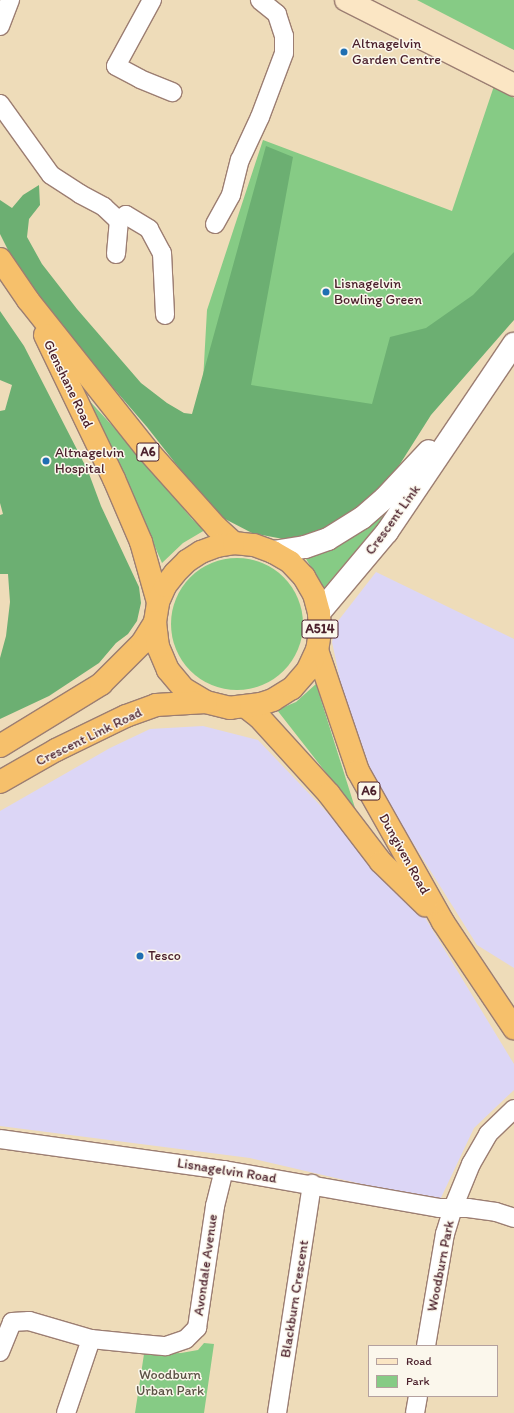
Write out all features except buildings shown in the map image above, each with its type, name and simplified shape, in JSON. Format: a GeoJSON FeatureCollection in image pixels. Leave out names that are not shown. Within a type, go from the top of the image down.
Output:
{"type":"FeatureCollection","features":[{"type":"Feature","properties":{"kind":"highway","name":"Glenshane Road"},"geometry":{"type":"LineString","coordinates":[[0,259],[28,300],[149,452],[216,527],[234,544]]}},
{"type":"Feature","properties":{"kind":"highway","name":"Glenshane Road"},"geometry":{"type":"LineString","coordinates":[[28,300],[141,542],[157,612]]}},
{"type":"Feature","properties":{"kind":"highway","name":"A514"},"geometry":{"type":"LineString","coordinates":[[0,746],[100,684],[142,643],[157,612],[165,586],[175,572],[187,561],[201,552],[217,546],[234,544],[254,545],[273,552],[290,562],[304,577],[314,594],[319,613],[320,632],[317,650],[307,671],[292,688],[273,700],[246,707],[230,708],[206,702],[184,689],[168,670],[158,647],[157,612]]}},
{"type":"Feature","properties":{"kind":"highway","name":"Dungiven Road"},"geometry":{"type":"LineString","coordinates":[[317,650],[358,771],[443,922],[514,1028]]}},
{"type":"Feature","properties":{"kind":"highway","name":"Crescent Link Road"},"geometry":{"type":"LineString","coordinates":[[0,782],[56,750],[126,716],[156,705],[206,702]]}},
{"type":"Feature","properties":{"kind":"highway","name":"Dungiven Road"},"geometry":{"type":"LineString","coordinates":[[246,707],[259,717],[329,794],[381,862],[443,922]]}},
{"type":"Feature","properties":{"kind":"main road"},"geometry":{"type":"LineString","coordinates":[[346,0],[514,85]]}},
{"type":"Feature","properties":{"kind":"street"},"geometry":{"type":"LineString","coordinates":[[0,26],[10,0]]}},
{"type":"Feature","properties":{"kind":"street"},"geometry":{"type":"LineString","coordinates":[[152,0],[116,66],[140,79],[172,92]]}},
{"type":"Feature","properties":{"kind":"street"},"geometry":{"type":"LineString","coordinates":[[215,224],[231,195],[240,160],[260,118],[284,53],[284,36],[277,14],[260,0]]}},
{"type":"Feature","properties":{"kind":"street"},"geometry":{"type":"LineString","coordinates":[[0,104],[51,175],[80,194],[104,207],[119,221]]}},
{"type":"Feature","properties":{"kind":"street"},"geometry":{"type":"LineString","coordinates":[[116,254],[119,221],[126,215],[149,229],[162,253],[165,315]]}},
{"type":"Feature","properties":{"kind":"street","name":"Crescent Link"},"geometry":{"type":"LineString","coordinates":[[319,613],[387,532],[514,344]]}},
{"type":"Feature","properties":{"kind":"street","name":"Crescent Link"},"geometry":{"type":"LineString","coordinates":[[273,552],[305,547],[328,539],[362,518],[385,498],[426,454],[461,422]]}},
{"type":"Feature","properties":{"kind":"street","name":"Woodburn Park"},"geometry":{"type":"LineString","coordinates":[[426,1345],[445,1234],[453,1208],[471,1164],[488,1134],[514,1109]]}},
{"type":"Feature","properties":{"kind":"street","name":"Lisnagelvin Road"},"geometry":{"type":"LineString","coordinates":[[0,1139],[224,1170],[312,1184],[438,1208],[496,1212],[514,1218]]}},
{"type":"Feature","properties":{"kind":"street","name":"Avondale Avenue"},"geometry":{"type":"LineString","coordinates":[[0,1352],[12,1322],[29,1321],[91,1338],[166,1346],[186,1339],[197,1328],[215,1206],[224,1170]]}},
{"type":"Feature","properties":{"kind":"street","name":"Blackburn Crescent"},"geometry":{"type":"LineString","coordinates":[[277,1413],[312,1184]]}},
{"type":"Feature","properties":{"kind":"street"},"geometry":{"type":"LineString","coordinates":[[66,1413],[91,1338]]}},
{"type":"Feature","properties":{"kind":"street"},"geometry":{"type":"LineString","coordinates":[[415,1413],[418,1397]]}},
{"type":"Feature","properties":{"kind":"shaded area"},"geometry":{"type":"Polygon","coordinates":[[[376,572],[514,639],[514,968],[477,945],[376,784],[342,689],[332,642],[338,621],[376,572]]]}},
{"type":"Feature","properties":{"kind":"shaded area"},"geometry":{"type":"Polygon","coordinates":[[[203,726],[258,740],[421,911],[514,1064],[514,1090],[474,1128],[439,1202],[250,1158],[0,1126],[0,811],[110,748],[150,729],[203,726]]]}},
{"type":"Feature","properties":{"kind":"green space"},"geometry":{"type":"Polygon","coordinates":[[[417,0],[514,0],[514,50],[417,0]]]}},
{"type":"Feature","properties":{"kind":"green space"},"geometry":{"type":"Polygon","coordinates":[[[494,86],[514,98],[514,284],[405,422],[203,381],[207,310],[263,140],[452,211],[494,86]]]}},
{"type":"Feature","properties":{"kind":"green space"},"geometry":{"type":"Polygon","coordinates":[[[266,146],[293,157],[251,385],[372,404],[390,337],[426,328],[473,295],[514,252],[514,320],[431,415],[388,483],[361,508],[324,530],[294,541],[252,533],[225,519],[198,492],[147,427],[79,348],[17,268],[0,234],[0,200],[12,208],[23,195],[39,185],[40,205],[29,219],[27,237],[42,264],[77,309],[141,383],[167,403],[184,413],[192,414],[266,146]]]}},
{"type":"Feature","properties":{"kind":"green space","name":"Altnagelvin Hospital"},"geometry":{"type":"Polygon","coordinates":[[[0,311],[24,346],[88,471],[101,506],[139,587],[141,603],[137,621],[128,634],[116,643],[99,663],[49,696],[0,719],[0,658],[6,636],[10,602],[8,574],[0,574],[0,515],[3,514],[0,503],[0,411],[5,410],[12,385],[0,380],[0,311]]]}},
{"type":"Feature","properties":{"kind":"green space"},"geometry":{"type":"Polygon","coordinates":[[[85,396],[141,457],[192,519],[205,530],[183,543],[162,563],[119,464],[85,396]]]}},
{"type":"Feature","properties":{"kind":"green space"},"geometry":{"type":"Polygon","coordinates":[[[380,511],[385,517],[324,588],[306,559],[336,545],[380,511]]]}},
{"type":"Feature","properties":{"kind":"green space"},"geometry":{"type":"Polygon","coordinates":[[[243,558],[262,563],[274,569],[284,577],[292,587],[298,599],[302,611],[302,637],[298,649],[292,661],[284,671],[274,679],[262,685],[250,689],[231,690],[212,685],[200,679],[190,671],[182,661],[176,649],[172,637],[171,618],[176,599],[182,587],[190,577],[200,569],[212,563],[224,559],[243,558]]]}},
{"type":"Feature","properties":{"kind":"green space"},"geometry":{"type":"Polygon","coordinates":[[[316,684],[356,811],[277,710],[296,702],[316,684]]]}},
{"type":"Feature","properties":{"kind":"green space","name":"Woodburn Urban Park"},"geometry":{"type":"Polygon","coordinates":[[[204,1343],[214,1344],[204,1413],[135,1413],[144,1354],[181,1353],[198,1350],[204,1343]]]}},
{"type":"Feature","properties":{"kind":"place","name":"Altnagelvin Garden Centre"},"geometry":{"type":"Point","coordinates":[344,52]}},
{"type":"Feature","properties":{"kind":"place","name":"Lisnagelvin Bowling Green"},"geometry":{"type":"Point","coordinates":[326,292]}},
{"type":"Feature","properties":{"kind":"place","name":"Altnagelvin Hospital"},"geometry":{"type":"Point","coordinates":[46,461]}},
{"type":"Feature","properties":{"kind":"place","name":"Tesco"},"geometry":{"type":"Point","coordinates":[140,956]}}]}
